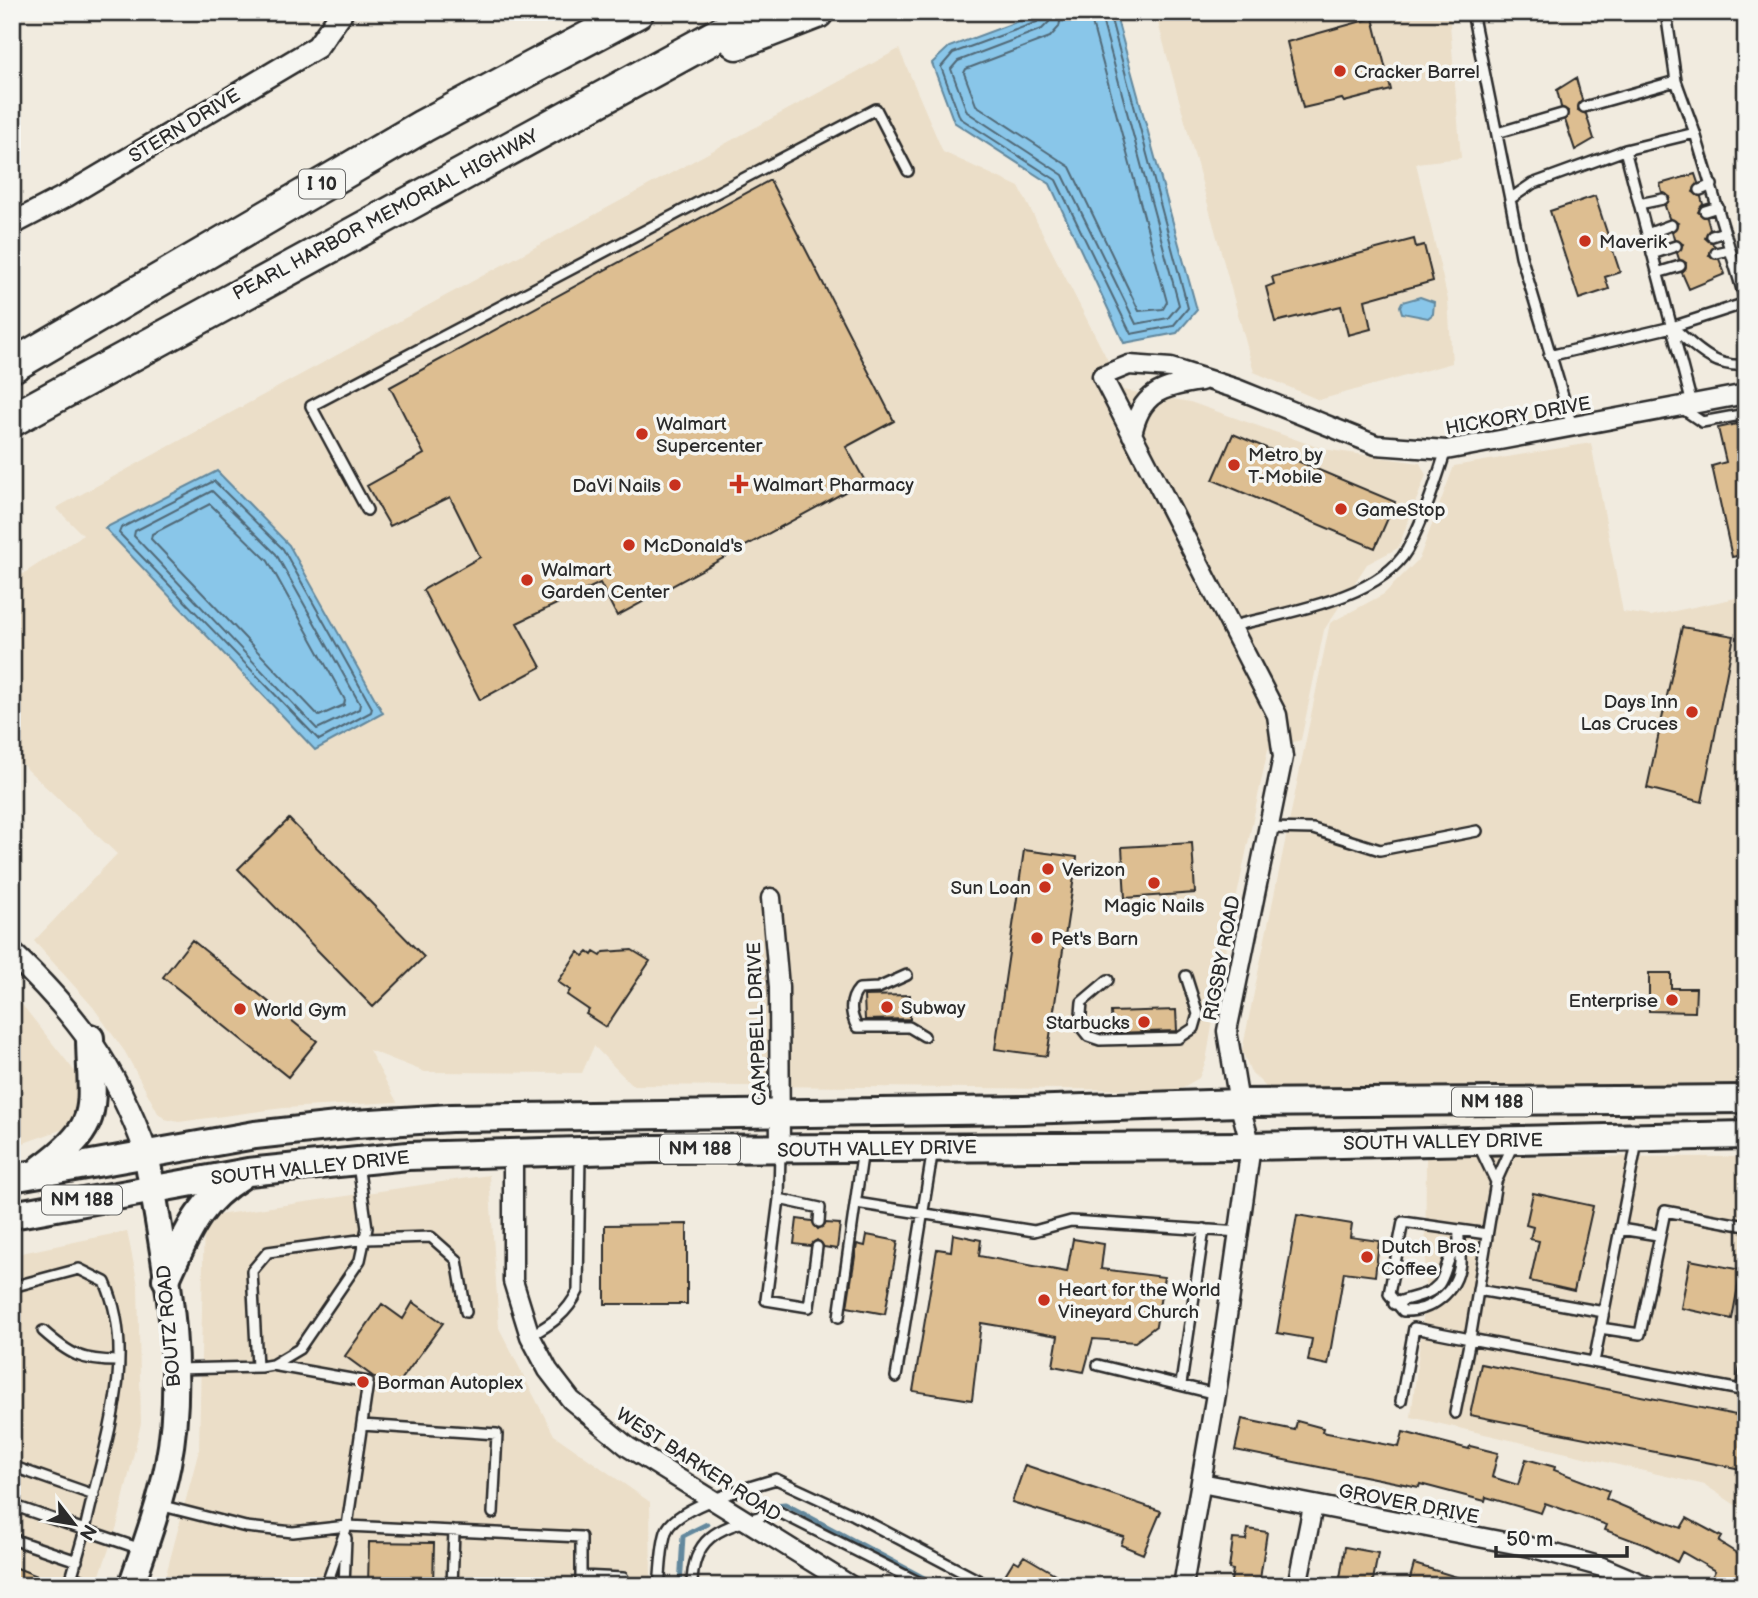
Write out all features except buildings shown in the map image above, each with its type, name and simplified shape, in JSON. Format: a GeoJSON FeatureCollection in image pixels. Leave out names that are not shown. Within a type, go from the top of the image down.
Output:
{"type":"FeatureCollection","features":[{"type":"Feature","properties":{"kind":"highway"},"geometry":{"type":"LineString","coordinates":[[423,126],[598,12]]}},
{"type":"Feature","properties":{"kind":"highway","name":"I 10"},"geometry":{"type":"LineString","coordinates":[[12,366],[423,126],[638,12]]}},
{"type":"Feature","properties":{"kind":"highway","name":"PEARL HARBOR MEMORIAL HIGHWAY"},"geometry":{"type":"LineString","coordinates":[[12,419],[760,12]]}},
{"type":"Feature","properties":{"kind":"highway"},"geometry":{"type":"LineString","coordinates":[[611,92],[817,12]]}},
{"type":"Feature","properties":{"kind":"main road"},"geometry":{"type":"LineString","coordinates":[[23,1176],[71,1147],[86,1129],[92,1109],[90,1038]]}},
{"type":"Feature","properties":{"kind":"main road","name":"SOUTH VALLEY DRIVE"},"geometry":{"type":"LineString","coordinates":[[23,1176],[146,1152],[355,1124],[512,1116],[1023,1110],[1238,1103],[1746,1099]]}},
{"type":"Feature","properties":{"kind":"main road","name":"SOUTH VALLEY DRIVE"},"geometry":{"type":"LineString","coordinates":[[12,1215],[152,1187],[358,1159],[580,1152],[1251,1146],[1515,1138],[1746,1135]]}},
{"type":"Feature","properties":{"kind":"main road","name":"BOUTZ ROAD"},"geometry":{"type":"LineString","coordinates":[[131,1586],[169,1463],[175,1369],[166,1279],[146,1152]]}},
{"type":"Feature","properties":{"kind":"main road"},"geometry":{"type":"LineString","coordinates":[[166,1279],[191,1225],[216,1192],[248,1172]]}},
{"type":"Feature","properties":{"kind":"street","name":"STERN DRIVE"},"geometry":{"type":"LineString","coordinates":[[12,224],[66,196],[317,47],[342,12]]}},
{"type":"Feature","properties":{"kind":"street","name":"HICKORY DRIVE"},"geometry":{"type":"LineString","coordinates":[[1102,376],[1129,365],[1171,368],[1376,445],[1446,450],[1746,394]]}},
{"type":"Feature","properties":{"kind":"street","name":"RIGSBY ROAD"},"geometry":{"type":"LineString","coordinates":[[1102,376],[1229,627],[1277,715],[1283,757],[1227,1031],[1238,1103],[1251,1146],[1216,1394],[1183,1586]]}},
{"type":"Feature","properties":{"kind":"street"},"geometry":{"type":"LineString","coordinates":[[1132,435],[1136,416],[1150,395],[1175,384],[1208,380]]}},
{"type":"Feature","properties":{"kind":"street","name":"CAMPBELL DRIVE"},"geometry":{"type":"LineString","coordinates":[[771,898],[779,987],[780,1149]]}},
{"type":"Feature","properties":{"kind":"street"},"geometry":{"type":"LineString","coordinates":[[12,953],[53,992],[109,1066],[146,1152]]}},
{"type":"Feature","properties":{"kind":"street","name":"WEST BARKER ROAD"},"geometry":{"type":"LineString","coordinates":[[513,1154],[513,1282],[530,1336],[548,1370],[571,1400],[628,1447],[851,1586]]}},
{"type":"Feature","properties":{"kind":"street","name":"GROVER DRIVE"},"geometry":{"type":"LineString","coordinates":[[1201,1483],[1530,1547],[1602,1567],[1647,1586]]}},
{"type":"Feature","properties":{"kind":"street"},"geometry":{"type":"LineString","coordinates":[[1297,1586],[1313,1506]]}},
{"type":"Feature","properties":{"kind":"lane"},"geometry":{"type":"LineString","coordinates":[[1472,12],[1521,256],[1572,426]]}},
{"type":"Feature","properties":{"kind":"lane"},"geometry":{"type":"LineString","coordinates":[[1549,356],[1672,327],[1746,303],[1712,185],[1676,81],[1666,12]]}},
{"type":"Feature","properties":{"kind":"lane"},"geometry":{"type":"LineString","coordinates":[[1584,107],[1676,81]]}},
{"type":"Feature","properties":{"kind":"lane"},"geometry":{"type":"LineString","coordinates":[[367,510],[311,406],[876,108],[908,171]]}},
{"type":"Feature","properties":{"kind":"lane"},"geometry":{"type":"LineString","coordinates":[[1496,133],[1562,114]]}},
{"type":"Feature","properties":{"kind":"lane"},"geometry":{"type":"LineString","coordinates":[[1510,199],[1532,184],[1625,150],[1695,133]]}},
{"type":"Feature","properties":{"kind":"lane"},"geometry":{"type":"LineString","coordinates":[[1625,150],[1672,327],[1686,405],[1702,422],[1746,414]]}},
{"type":"Feature","properties":{"kind":"lane"},"geometry":{"type":"LineString","coordinates":[[1700,190],[1712,185]]}},
{"type":"Feature","properties":{"kind":"lane"},"geometry":{"type":"LineString","coordinates":[[1639,204],[1664,199]]}},
{"type":"Feature","properties":{"kind":"lane"},"geometry":{"type":"LineString","coordinates":[[1705,211],[1718,207]]}},
{"type":"Feature","properties":{"kind":"lane"},"geometry":{"type":"LineString","coordinates":[[1647,234],[1671,225]]}},
{"type":"Feature","properties":{"kind":"lane"},"geometry":{"type":"LineString","coordinates":[[1712,236],[1724,232]]}},
{"type":"Feature","properties":{"kind":"lane"},"geometry":{"type":"LineString","coordinates":[[1652,254],[1676,246]]}},
{"type":"Feature","properties":{"kind":"lane"},"geometry":{"type":"LineString","coordinates":[[1716,253],[1729,250]]}},
{"type":"Feature","properties":{"kind":"lane"},"geometry":{"type":"LineString","coordinates":[[1657,273],[1680,266]]}},
{"type":"Feature","properties":{"kind":"lane"},"geometry":{"type":"LineString","coordinates":[[1672,327],[1727,367],[1746,365]]}},
{"type":"Feature","properties":{"kind":"lane"},"geometry":{"type":"LineString","coordinates":[[1229,627],[1331,600],[1377,581],[1406,552],[1426,508],[1446,450]]}},
{"type":"Feature","properties":{"kind":"lane"},"geometry":{"type":"LineString","coordinates":[[1269,828],[1313,829],[1380,850],[1477,831]]}},
{"type":"Feature","properties":{"kind":"lane"},"geometry":{"type":"LineString","coordinates":[[907,975],[878,988],[859,989],[853,995],[851,1016],[856,1027],[909,1027],[924,1036]]}},
{"type":"Feature","properties":{"kind":"lane"},"geometry":{"type":"LineString","coordinates":[[1108,980],[1082,1002],[1080,1026],[1088,1036],[1100,1040],[1179,1038],[1194,1028],[1198,1014],[1186,976]]}},
{"type":"Feature","properties":{"kind":"lane"},"geometry":{"type":"LineString","coordinates":[[1594,1362],[1638,1137]]}},
{"type":"Feature","properties":{"kind":"lane"},"geometry":{"type":"LineString","coordinates":[[1455,1413],[1496,1182],[1515,1138]]}},
{"type":"Feature","properties":{"kind":"lane"},"geometry":{"type":"LineString","coordinates":[[1476,1139],[1496,1182]]}},
{"type":"Feature","properties":{"kind":"lane"},"geometry":{"type":"LineString","coordinates":[[896,1377],[933,1147]]}},
{"type":"Feature","properties":{"kind":"lane"},"geometry":{"type":"LineString","coordinates":[[839,1317],[863,1148]]}},
{"type":"Feature","properties":{"kind":"lane"},"geometry":{"type":"LineString","coordinates":[[780,1149],[779,1199],[766,1300],[808,1307],[817,1247]]}},
{"type":"Feature","properties":{"kind":"lane"},"geometry":{"type":"LineString","coordinates":[[530,1336],[563,1314],[578,1291],[580,1152]]}},
{"type":"Feature","properties":{"kind":"lane"},"geometry":{"type":"LineString","coordinates":[[272,1365],[299,1349],[360,1260],[367,1228],[358,1159]]}},
{"type":"Feature","properties":{"kind":"lane"},"geometry":{"type":"LineString","coordinates":[[779,1199],[820,1208],[820,1222]]}},
{"type":"Feature","properties":{"kind":"lane"},"geometry":{"type":"LineString","coordinates":[[856,1203],[1034,1231],[1072,1221],[1240,1232]]}},
{"type":"Feature","properties":{"kind":"lane"},"geometry":{"type":"LineString","coordinates":[[1600,1328],[1640,1334],[1665,1211],[1746,1226]]}},
{"type":"Feature","properties":{"kind":"lane"},"geometry":{"type":"LineString","coordinates":[[1459,1230],[1457,1250],[1461,1259],[1453,1285],[1430,1308],[1403,1311],[1394,1304],[1389,1294],[1403,1222],[1459,1230],[1487,1234]]}},
{"type":"Feature","properties":{"kind":"lane"},"geometry":{"type":"LineString","coordinates":[[1181,1384],[1204,1229]]}},
{"type":"Feature","properties":{"kind":"lane"},"geometry":{"type":"LineString","coordinates":[[1620,1229],[1658,1235]]}},
{"type":"Feature","properties":{"kind":"lane"},"geometry":{"type":"LineString","coordinates":[[257,1367],[251,1271],[268,1252],[366,1239],[431,1237],[442,1243],[457,1260],[466,1312]]}},
{"type":"Feature","properties":{"kind":"lane"},"geometry":{"type":"LineString","coordinates":[[1394,1304],[1428,1293],[1438,1284],[1450,1254],[1457,1250]]}},
{"type":"Feature","properties":{"kind":"lane"},"geometry":{"type":"LineString","coordinates":[[12,1287],[79,1269],[105,1282],[113,1300],[118,1362],[113,1423],[71,1581],[99,1586]]}},
{"type":"Feature","properties":{"kind":"lane"},"geometry":{"type":"LineString","coordinates":[[1478,1290],[1604,1312]]}},
{"type":"Feature","properties":{"kind":"lane"},"geometry":{"type":"LineString","coordinates":[[1401,1401],[1414,1328],[1744,1391],[1746,1367]]}},
{"type":"Feature","properties":{"kind":"lane"},"geometry":{"type":"LineString","coordinates":[[43,1331],[61,1347],[86,1361],[118,1362]]}},
{"type":"Feature","properties":{"kind":"lane"},"geometry":{"type":"LineString","coordinates":[[175,1369],[272,1365],[368,1382],[347,1526],[344,1586]]}},
{"type":"Feature","properties":{"kind":"lane"},"geometry":{"type":"LineString","coordinates":[[1098,1365],[1216,1394]]}},
{"type":"Feature","properties":{"kind":"lane"},"geometry":{"type":"LineString","coordinates":[[362,1424],[498,1434],[493,1513]]}},
{"type":"Feature","properties":{"kind":"lane"},"geometry":{"type":"LineString","coordinates":[[20,1469],[94,1495]]}},
{"type":"Feature","properties":{"kind":"lane"},"geometry":{"type":"LineString","coordinates":[[659,1586],[666,1532],[672,1520],[714,1500],[776,1479],[854,1515],[989,1586]]}},
{"type":"Feature","properties":{"kind":"lane"},"geometry":{"type":"LineString","coordinates":[[12,1504],[144,1549]]}},
{"type":"Feature","properties":{"kind":"lane"},"geometry":{"type":"LineString","coordinates":[[157,1505],[293,1532],[347,1526],[581,1537],[581,1581],[623,1578],[623,1586]]}},
{"type":"Feature","properties":{"kind":"lane"},"geometry":{"type":"LineString","coordinates":[[692,1586],[692,1572],[700,1546],[718,1530],[777,1511],[926,1586]]}},
{"type":"Feature","properties":{"kind":"lane"},"geometry":{"type":"LineString","coordinates":[[326,1586],[347,1526]]}},
{"type":"Feature","properties":{"kind":"lane"},"geometry":{"type":"LineString","coordinates":[[452,1586],[454,1531]]}},
{"type":"Feature","properties":{"kind":"lane"},"geometry":{"type":"LineString","coordinates":[[12,1539],[77,1561]]}},
{"type":"Feature","properties":{"kind":"shaded area"},"geometry":{"type":"Polygon","coordinates":[[[1155,12],[1449,12],[1461,158],[1416,163],[1448,300],[1452,363],[1319,400],[1254,372],[1155,12]]]}},
{"type":"Feature","properties":{"kind":"shaded area"},"geometry":{"type":"Polygon","coordinates":[[[899,49],[943,152],[1019,187],[1123,390],[1190,402],[1323,449],[1420,463],[1426,475],[1398,548],[1367,564],[1324,630],[1301,740],[1268,749],[1224,957],[1206,1061],[1199,1078],[1178,1090],[632,1085],[594,1046],[582,1073],[425,1072],[369,1050],[397,1102],[283,1108],[179,1122],[165,1119],[158,1113],[125,1052],[93,1007],[34,941],[117,854],[12,755],[12,581],[83,535],[56,508],[899,49]]]}},
{"type":"Feature","properties":{"kind":"shaded area"},"geometry":{"type":"Polygon","coordinates":[[[1591,443],[1623,612],[1651,616],[1746,596],[1746,1083],[1267,1088],[1251,1072],[1242,1051],[1330,623],[1384,594],[1419,559],[1454,466],[1591,443]]]}},
{"type":"Feature","properties":{"kind":"shaded area"},"geometry":{"type":"Polygon","coordinates":[[[12,992],[80,1078],[75,1125],[12,1147],[12,992]]]}},
{"type":"Feature","properties":{"kind":"shaded area"},"geometry":{"type":"Polygon","coordinates":[[[1426,1156],[1746,1157],[1746,1512],[1705,1485],[1411,1417],[1425,1301],[1426,1156]]]}},
{"type":"Feature","properties":{"kind":"shaded area","name":"Borman Autoplex"},"geometry":{"type":"Polygon","coordinates":[[[489,1175],[499,1328],[554,1435],[650,1502],[651,1586],[163,1586],[199,1450],[204,1217],[489,1175]]]}},
{"type":"Feature","properties":{"kind":"shaded area"},"geometry":{"type":"Polygon","coordinates":[[[127,1231],[138,1285],[141,1423],[117,1526],[96,1586],[12,1586],[12,1255],[127,1231]]]}},
{"type":"Feature","properties":{"kind":"water"},"geometry":{"type":"Polygon","coordinates":[[[1043,12],[1115,12],[1197,310],[1177,333],[1124,343],[1050,184],[954,122],[932,63],[949,47],[1043,12]]]}},
{"type":"Feature","properties":{"kind":"water"},"geometry":{"type":"Polygon","coordinates":[[[1420,297],[1434,302],[1433,314],[1428,318],[1402,313],[1402,302],[1420,297]]]}},
{"type":"Feature","properties":{"kind":"water"},"geometry":{"type":"Polygon","coordinates":[[[217,471],[289,545],[383,713],[315,750],[105,528],[217,471]]]}},
{"type":"Feature","properties":{"kind":"waterway"},"geometry":{"type":"LineString","coordinates":[[764,1506],[785,1504],[939,1586]]}},
{"type":"Feature","properties":{"kind":"waterway"},"geometry":{"type":"LineString","coordinates":[[680,1586],[683,1536],[707,1524]]}},
{"type":"Feature","properties":{"kind":"place","name":"Cracker Barrel"},"geometry":{"type":"Point","coordinates":[1340,71]}},
{"type":"Feature","properties":{"kind":"place","name":"Maverik"},"geometry":{"type":"Point","coordinates":[1585,241]}},
{"type":"Feature","properties":{"kind":"place","name":"Walmart Supercenter"},"geometry":{"type":"Point","coordinates":[642,434]}},
{"type":"Feature","properties":{"kind":"place","name":"Metro by T-Mobile"},"geometry":{"type":"Point","coordinates":[1234,465]}},
{"type":"Feature","properties":{"kind":"place","name":"Walmart Pharmacy"},"geometry":{"type":"Point","coordinates":[739,484]}},
{"type":"Feature","properties":{"kind":"place","name":"DaVi Nails"},"geometry":{"type":"Point","coordinates":[675,485]}},
{"type":"Feature","properties":{"kind":"place","name":"GameStop"},"geometry":{"type":"Point","coordinates":[1341,509]}},
{"type":"Feature","properties":{"kind":"place","name":"McDonald's"},"geometry":{"type":"Point","coordinates":[629,545]}},
{"type":"Feature","properties":{"kind":"place","name":"Walmart Garden Center"},"geometry":{"type":"Point","coordinates":[527,580]}},
{"type":"Feature","properties":{"kind":"place","name":"Days Inn Las Cruces"},"geometry":{"type":"Point","coordinates":[1692,712]}},
{"type":"Feature","properties":{"kind":"place","name":"Verizon"},"geometry":{"type":"Point","coordinates":[1048,869]}},
{"type":"Feature","properties":{"kind":"place","name":"Magic Nails"},"geometry":{"type":"Point","coordinates":[1154,883]}},
{"type":"Feature","properties":{"kind":"place","name":"Sun Loan"},"geometry":{"type":"Point","coordinates":[1045,887]}},
{"type":"Feature","properties":{"kind":"place","name":"Pet's Barn"},"geometry":{"type":"Point","coordinates":[1037,938]}},
{"type":"Feature","properties":{"kind":"place","name":"Enterprise"},"geometry":{"type":"Point","coordinates":[1672,1000]}},
{"type":"Feature","properties":{"kind":"place","name":"Subway"},"geometry":{"type":"Point","coordinates":[887,1007]}},
{"type":"Feature","properties":{"kind":"place","name":"World Gym"},"geometry":{"type":"Point","coordinates":[240,1009]}},
{"type":"Feature","properties":{"kind":"place","name":"Starbucks"},"geometry":{"type":"Point","coordinates":[1144,1022]}},
{"type":"Feature","properties":{"kind":"place","name":"Dutch Bros. Coffee"},"geometry":{"type":"Point","coordinates":[1367,1257]}},
{"type":"Feature","properties":{"kind":"place","name":"Heart for the World Vineyard Church"},"geometry":{"type":"Point","coordinates":[1044,1300]}},
{"type":"Feature","properties":{"kind":"place","name":"Borman Autoplex"},"geometry":{"type":"Point","coordinates":[363,1382]}}]}
